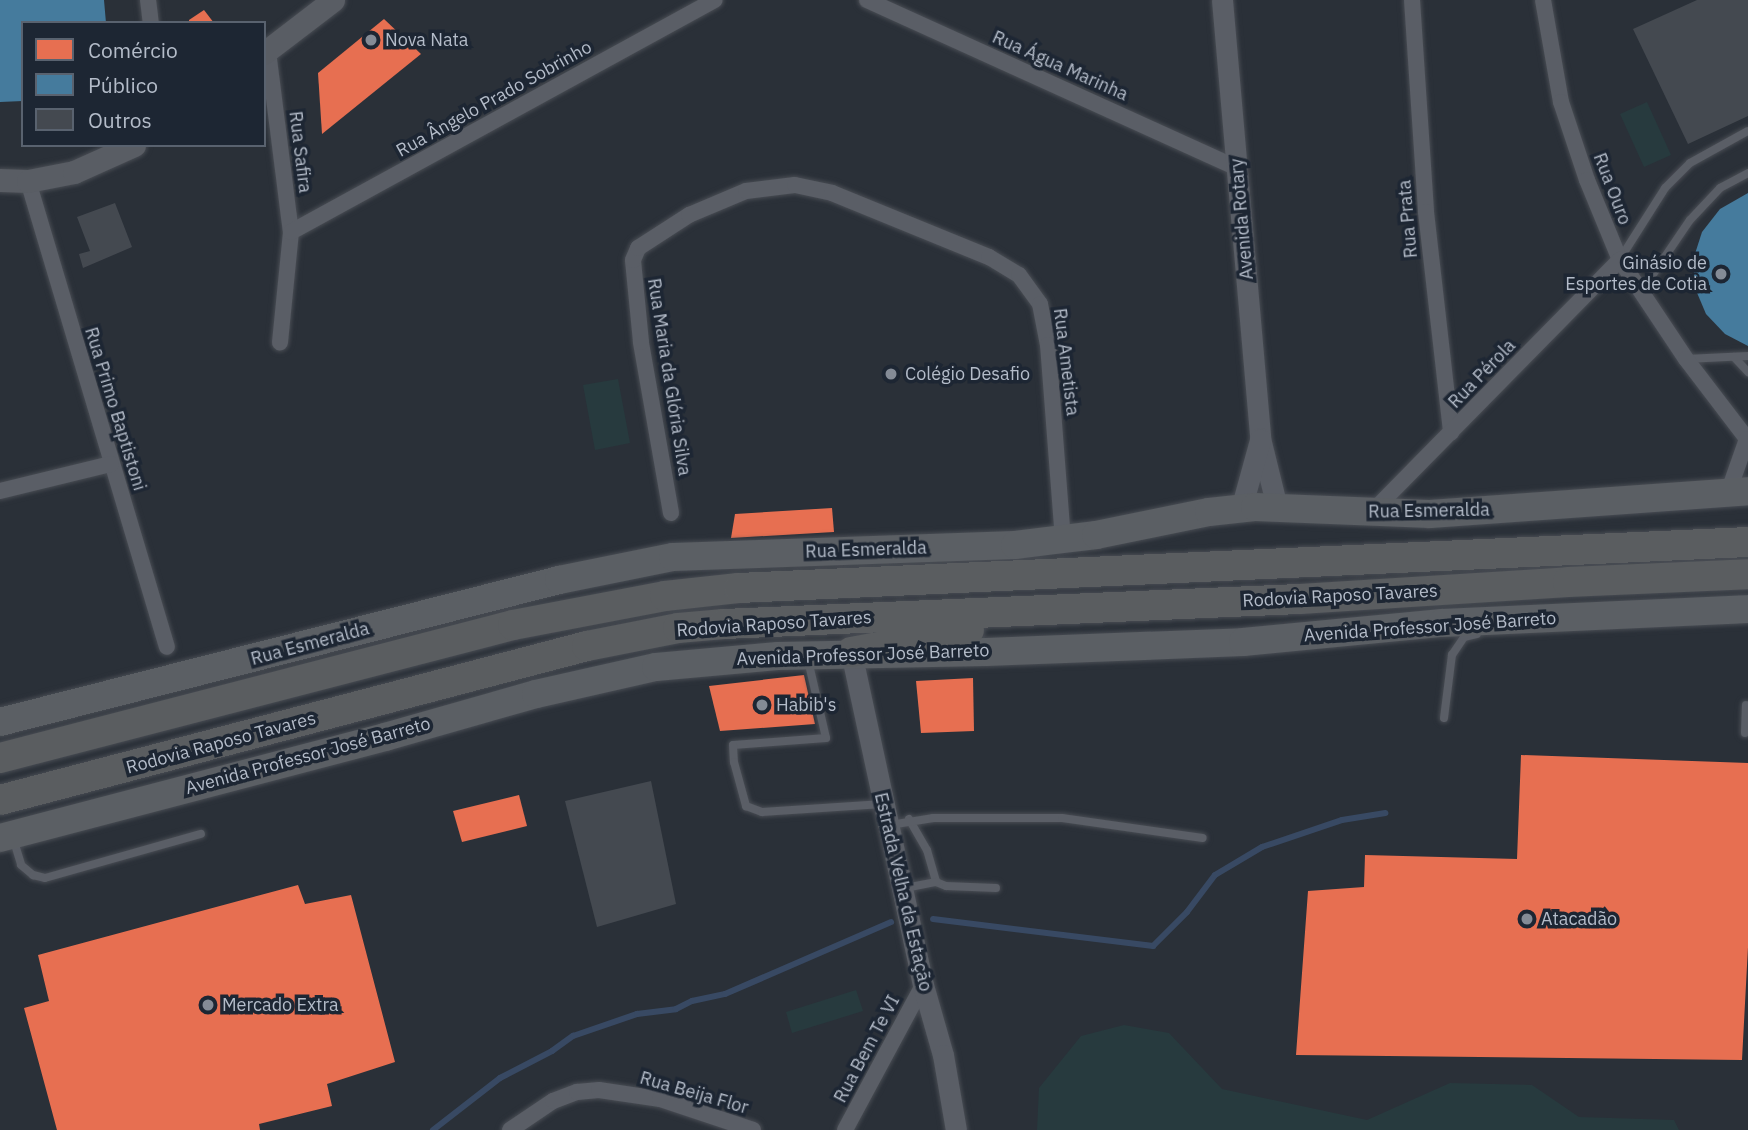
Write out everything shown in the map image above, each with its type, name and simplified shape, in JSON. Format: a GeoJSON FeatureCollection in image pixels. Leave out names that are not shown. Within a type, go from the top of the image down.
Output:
{"type":"FeatureCollection","features":[{"type":"Feature","properties":{"kind":"highway","name":"Rua Esmeralda"},"geometry":{"type":"LineString","coordinates":[[0,722],[558,580],[673,557],[1015,545],[1241,509],[1277,507],[1370,514],[1430,514],[1738,492]]}},
{"type":"Feature","properties":{"kind":"highway","name":"Rodovia Raposo Tavares"},"geometry":{"type":"LineString","coordinates":[[0,758],[513,625],[665,596],[766,587],[1748,542]]}},
{"type":"Feature","properties":{"kind":"highway"},"geometry":{"type":"LineString","coordinates":[[851,652],[947,632],[1098,620],[1439,601],[1524,593],[1568,582],[1748,574]]}},
{"type":"Feature","properties":{"kind":"highway","name":"Rodovia Raposo Tavares"},"geometry":{"type":"LineString","coordinates":[[0,800],[587,646],[678,628],[1300,599],[1568,582]]}},
{"type":"Feature","properties":{"kind":"highway","name":"Avenida Professor José Barreto"},"geometry":{"type":"LineString","coordinates":[[6,837],[603,678],[668,666],[851,652],[986,652],[1243,642],[1442,623],[1748,609]]}},
{"type":"Feature","properties":{"kind":"main road"},"geometry":{"type":"LineString","coordinates":[[266,52],[333,0]]}},
{"type":"Feature","properties":{"kind":"main road"},"geometry":{"type":"LineString","coordinates":[[0,180],[28,181],[74,172],[130,147]]}},
{"type":"Feature","properties":{"kind":"street"},"geometry":{"type":"LineString","coordinates":[[148,0],[151,21]]}},
{"type":"Feature","properties":{"kind":"street","name":"Rua Ângelo Prado Sobrinho"},"geometry":{"type":"LineString","coordinates":[[290,232],[715,0]]}},
{"type":"Feature","properties":{"kind":"street","name":"Rua Água Marinha"},"geometry":{"type":"LineString","coordinates":[[867,0],[1238,168]]}},
{"type":"Feature","properties":{"kind":"street","name":"Avenida Rotary"},"geometry":{"type":"LineString","coordinates":[[1222,0],[1260,438],[1277,507]]}},
{"type":"Feature","properties":{"kind":"street","name":"Rua Prata"},"geometry":{"type":"LineString","coordinates":[[1412,0],[1426,212],[1451,433]]}},
{"type":"Feature","properties":{"kind":"street","name":"Rua Ouro"},"geometry":{"type":"LineString","coordinates":[[1543,0],[1560,102],[1587,180],[1620,260],[1686,359],[1747,440],[1738,492]]}},
{"type":"Feature","properties":{"kind":"street","name":"Rua Safira"},"geometry":{"type":"LineString","coordinates":[[266,52],[290,232],[280,342]]}},
{"type":"Feature","properties":{"kind":"street","name":"Rua Primo Baptistoni"},"geometry":{"type":"LineString","coordinates":[[28,181],[167,647]]}},
{"type":"Feature","properties":{"kind":"street","name":"Rua Maria da Glória Silva"},"geometry":{"type":"LineString","coordinates":[[671,513],[633,277],[633,260],[638,248],[688,215],[746,191],[794,185],[832,193]]}},
{"type":"Feature","properties":{"kind":"street","name":"Rua Ametista"},"geometry":{"type":"LineString","coordinates":[[832,193],[989,257],[1019,275],[1040,304],[1048,345],[1063,539]]}},
{"type":"Feature","properties":{"kind":"street","name":"Rua Pérola"},"geometry":{"type":"LineString","coordinates":[[1370,514],[1620,260]]}},
{"type":"Feature","properties":{"kind":"street","name":"Avenida Rotary"},"geometry":{"type":"LineString","coordinates":[[1241,509],[1260,438]]}},
{"type":"Feature","properties":{"kind":"street"},"geometry":{"type":"LineString","coordinates":[[0,491],[111,464]]}},
{"type":"Feature","properties":{"kind":"street","name":"Estrada Velha da Estação"},"geometry":{"type":"LineString","coordinates":[[851,652],[923,985],[943,1055],[956,1130]]}},
{"type":"Feature","properties":{"kind":"street","name":"Rua Bem Te VI"},"geometry":{"type":"LineString","coordinates":[[845,1130],[923,985]]}},
{"type":"Feature","properties":{"kind":"street","name":"Rua Beija Flor"},"geometry":{"type":"LineString","coordinates":[[510,1130],[553,1101],[577,1092],[599,1090],[660,1099],[753,1130]]}},
{"type":"Feature","properties":{"kind":"lane"},"geometry":{"type":"LineString","coordinates":[[1620,260],[1665,188],[1690,163],[1748,131]]}},
{"type":"Feature","properties":{"kind":"lane"},"geometry":{"type":"LineString","coordinates":[[1641,292],[1690,220],[1720,188],[1748,173]]}},
{"type":"Feature","properties":{"kind":"lane"},"geometry":{"type":"LineString","coordinates":[[1734,356],[1748,372]]}},
{"type":"Feature","properties":{"kind":"lane"},"geometry":{"type":"LineString","coordinates":[[1686,359],[1748,356]]}},
{"type":"Feature","properties":{"kind":"lane"},"geometry":{"type":"LineString","coordinates":[[1438,628],[1694,622]]}},
{"type":"Feature","properties":{"kind":"lane"},"geometry":{"type":"LineString","coordinates":[[1444,718],[1452,655],[1464,637],[1491,633]]}},
{"type":"Feature","properties":{"kind":"lane"},"geometry":{"type":"LineString","coordinates":[[807,655],[826,738],[733,745],[734,762],[746,806],[762,812],[883,804]]}},
{"type":"Feature","properties":{"kind":"lane"},"geometry":{"type":"LineString","coordinates":[[1745,733],[1746,705]]}},
{"type":"Feature","properties":{"kind":"lane"},"geometry":{"type":"LineString","coordinates":[[888,826],[909,819],[1062,818],[1203,838]]}},
{"type":"Feature","properties":{"kind":"lane"},"geometry":{"type":"LineString","coordinates":[[909,819],[928,850],[936,882]]}},
{"type":"Feature","properties":{"kind":"lane"},"geometry":{"type":"LineString","coordinates":[[6,837],[22,865],[33,875],[45,878],[201,834]]}},
{"type":"Feature","properties":{"kind":"lane"},"geometry":{"type":"LineString","coordinates":[[901,888],[936,882],[946,886],[996,888]]}},
{"type":"Feature","properties":{"kind":"green space"},"geometry":{"type":"Polygon","coordinates":[[[1647,102],[1671,155],[1644,167],[1620,114],[1647,102]]]}},
{"type":"Feature","properties":{"kind":"green space"},"geometry":{"type":"Polygon","coordinates":[[[618,379],[630,443],[595,450],[583,385],[618,379]]]}},
{"type":"Feature","properties":{"kind":"green space"},"geometry":{"type":"Polygon","coordinates":[[[856,990],[863,1011],[792,1033],[786,1012],[856,990]]]}},
{"type":"Feature","properties":{"kind":"green space"},"geometry":{"type":"Polygon","coordinates":[[[1124,1025],[1169,1033],[1222,1089],[1367,1120],[1450,1083],[1532,1085],[1579,1117],[1674,1120],[1679,1130],[1037,1130],[1039,1088],[1081,1036],[1124,1025]]]}},
{"type":"Feature","properties":{"kind":"building: Comércio"},"geometry":{"type":"Polygon","coordinates":[[[204,10],[212,21],[189,21],[204,10]]]}},
{"type":"Feature","properties":{"kind":"building: Comércio"},"geometry":{"type":"Polygon","coordinates":[[[384,19],[421,54],[322,134],[318,73],[384,19]]]}},
{"type":"Feature","properties":{"kind":"building: Comércio"},"geometry":{"type":"Polygon","coordinates":[[[832,508],[834,532],[731,538],[735,514],[832,508]]]}},
{"type":"Feature","properties":{"kind":"building: Comércio","name":"Habib's"},"geometry":{"type":"Polygon","coordinates":[[[804,675],[815,724],[720,731],[709,686],[804,675]]]}},
{"type":"Feature","properties":{"kind":"building: Comércio"},"geometry":{"type":"Polygon","coordinates":[[[973,678],[974,731],[921,733],[916,681],[973,678]]]}},
{"type":"Feature","properties":{"kind":"building: Comércio","name":"Atacadão"},"geometry":{"type":"Polygon","coordinates":[[[1521,755],[1748,763],[1748,947],[1742,1060],[1296,1055],[1308,891],[1364,887],[1365,855],[1517,859],[1521,755]]]}},
{"type":"Feature","properties":{"kind":"building: Comércio"},"geometry":{"type":"Polygon","coordinates":[[[519,795],[527,826],[462,842],[453,811],[519,795]]]}},
{"type":"Feature","properties":{"kind":"building: Comércio","name":"Mercado Extra"},"geometry":{"type":"Polygon","coordinates":[[[298,885],[305,904],[351,895],[395,1062],[327,1084],[332,1106],[259,1124],[260,1130],[57,1130],[24,1008],[49,1001],[38,955],[298,885]]]}},
{"type":"Feature","properties":{"kind":"building: Público"},"geometry":{"type":"Polygon","coordinates":[[[0,0],[104,0],[106,21],[21,21],[21,101],[0,102],[0,0]]]}},
{"type":"Feature","properties":{"kind":"building: Público","name":"Ginásio de Esportes de Cotia"},"geometry":{"type":"Polygon","coordinates":[[[1748,193],[1748,346],[1725,334],[1706,314],[1695,288],[1693,260],[1702,232],[1720,209],[1748,193]]]}},
{"type":"Feature","properties":{"kind":"building: Outros"},"geometry":{"type":"Polygon","coordinates":[[[1697,0],[1748,0],[1748,116],[1688,144],[1633,29],[1697,0]]]}},
{"type":"Feature","properties":{"kind":"building: Outros"},"geometry":{"type":"Polygon","coordinates":[[[115,203],[132,247],[83,268],[79,254],[90,251],[77,217],[115,203]]]}},
{"type":"Feature","properties":{"kind":"building: Outros"},"geometry":{"type":"Polygon","coordinates":[[[651,781],[676,904],[597,927],[565,801],[651,781]]]}},
{"type":"Feature","properties":{"kind":"waterway"},"geometry":{"type":"LineString","coordinates":[[933,919],[1153,946],[1187,912],[1215,875],[1262,847],[1342,820],[1385,813]]}},
{"type":"Feature","properties":{"kind":"waterway"},"geometry":{"type":"LineString","coordinates":[[433,1130],[500,1078],[552,1051],[573,1036],[637,1014],[676,1009],[692,1001],[725,994],[891,922]]}},
{"type":"Feature","properties":{"kind":"place","name":"Nova Nata"},"geometry":{"type":"Point","coordinates":[371,40]}},
{"type":"Feature","properties":{"kind":"place","name":"Ginásio de Esportes de Cotia"},"geometry":{"type":"Point","coordinates":[1721,274]}},
{"type":"Feature","properties":{"kind":"place","name":"Colégio Desafio"},"geometry":{"type":"Point","coordinates":[891,374]}},
{"type":"Feature","properties":{"kind":"place","name":"Habib's"},"geometry":{"type":"Point","coordinates":[762,705]}},
{"type":"Feature","properties":{"kind":"place","name":"Atacadão"},"geometry":{"type":"Point","coordinates":[1527,919]}},
{"type":"Feature","properties":{"kind":"place","name":"Mercado Extra"},"geometry":{"type":"Point","coordinates":[208,1005]}}]}
